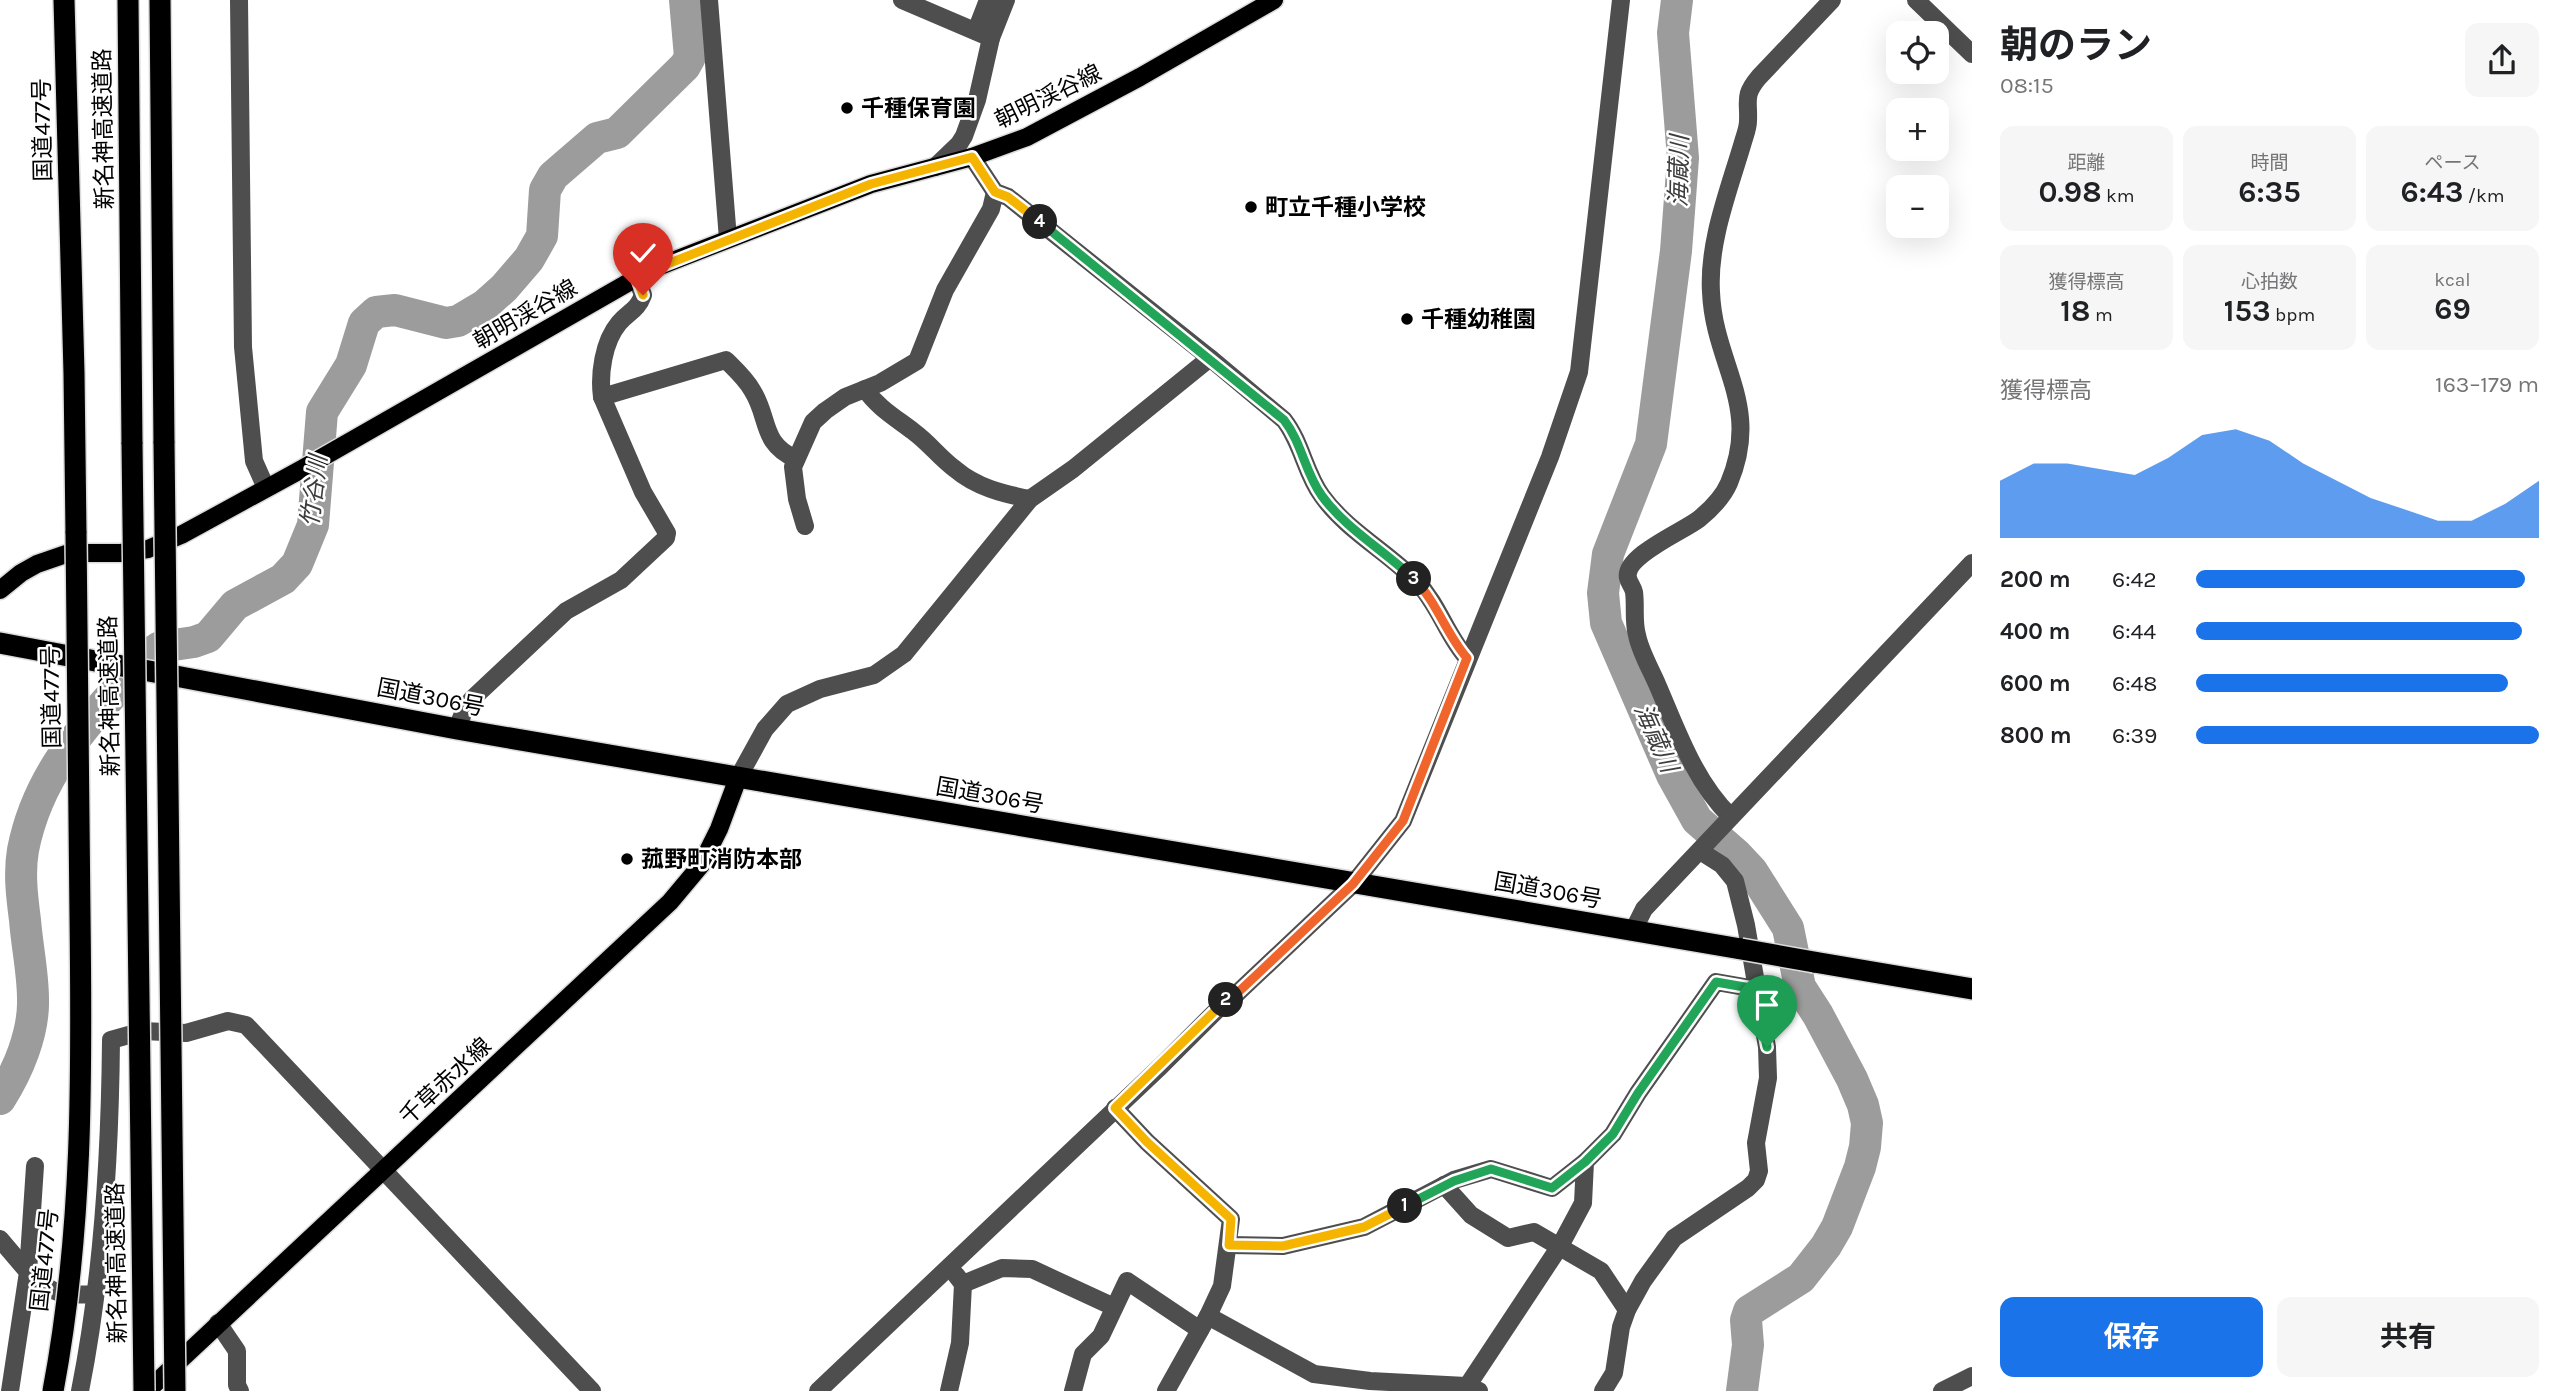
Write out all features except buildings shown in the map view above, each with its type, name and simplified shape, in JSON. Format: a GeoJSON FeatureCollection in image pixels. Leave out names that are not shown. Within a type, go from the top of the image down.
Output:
{"type":"FeatureCollection","features":[{"type":"Feature","properties":{"kind":"highway","name":"国道477号"},"geometry":{"type":"LineString","coordinates":[[53,1391],[70,1287],[77,1218],[82,1040],[74,345],[64,0]]}},
{"type":"Feature","properties":{"kind":"highway","name":"新名神高速道路"},"geometry":{"type":"LineString","coordinates":[[128,0],[145,1391]]}},
{"type":"Feature","properties":{"kind":"highway"},"geometry":{"type":"LineString","coordinates":[[160,0],[175,1391]]}},
{"type":"Feature","properties":{"kind":"highway","name":"国道306号"},"geometry":{"type":"LineString","coordinates":[[0,643],[457,729],[1972,989]]}},
{"type":"Feature","properties":{"kind":"main road","name":"朝明渓谷線"},"geometry":{"type":"LineString","coordinates":[[0,590],[29,568],[69,553],[121,553],[148,549],[181,535],[333,452],[652,270],[871,184],[972,157],[1027,137],[1140,77],[1274,0]]}},
{"type":"Feature","properties":{"kind":"main road","name":"千草赤水線"},"geometry":{"type":"LineString","coordinates":[[145,1391],[670,902],[701,864],[719,829],[738,778]]}},
{"type":"Feature","properties":{"kind":"street"},"geometry":{"type":"LineString","coordinates":[[239,0],[243,347],[254,461],[266,488]]}},
{"type":"Feature","properties":{"kind":"street"},"geometry":{"type":"LineString","coordinates":[[709,0],[728,239]]}},
{"type":"Feature","properties":{"kind":"street"},"geometry":{"type":"LineString","coordinates":[[902,0],[984,34]]}},
{"type":"Feature","properties":{"kind":"street"},"geometry":{"type":"LineString","coordinates":[[935,167],[959,144],[977,100],[988,0]]}},
{"type":"Feature","properties":{"kind":"street"},"geometry":{"type":"LineString","coordinates":[[984,34],[1006,0]]}},
{"type":"Feature","properties":{"kind":"street"},"geometry":{"type":"LineString","coordinates":[[818,1391],[1227,1000],[1353,884],[1403,821],[1549,457],[1579,372],[1620,0]]}},
{"type":"Feature","properties":{"kind":"street"},"geometry":{"type":"LineString","coordinates":[[1729,820],[1706,789],[1666,705],[1637,635],[1634,590],[1628,570],[1637,558],[1710,509],[1729,484],[1742,421],[1737,393],[1712,312],[1711,279],[1718,232],[1748,122],[1746,99],[1759,77],[1832,0]]}},
{"type":"Feature","properties":{"kind":"street"},"geometry":{"type":"LineString","coordinates":[[1916,0],[1972,54]]}},
{"type":"Feature","properties":{"kind":"street"},"geometry":{"type":"LineString","coordinates":[[972,157],[995,192],[1008,197],[1284,420],[1301,448],[1321,496],[1418,583],[1467,658]]}},
{"type":"Feature","properties":{"kind":"street"},"geometry":{"type":"LineString","coordinates":[[805,526],[797,499],[793,467],[813,422],[845,397],[917,361],[945,290],[991,209],[995,192]]}},
{"type":"Feature","properties":{"kind":"street"},"geometry":{"type":"LineString","coordinates":[[457,729],[465,708],[472,699],[566,611],[621,580],[661,544],[667,533],[652,510],[602,397],[600,384],[608,343],[619,323],[638,309],[643,295],[637,279]]}},
{"type":"Feature","properties":{"kind":"street"},"geometry":{"type":"LineString","coordinates":[[738,778],[765,729],[787,705],[820,689],[874,675],[904,654],[1030,499],[1073,469],[1210,358]]}},
{"type":"Feature","properties":{"kind":"street"},"geometry":{"type":"LineString","coordinates":[[602,397],[726,360],[752,389],[774,445],[785,455],[796,459]]}},
{"type":"Feature","properties":{"kind":"street"},"geometry":{"type":"LineString","coordinates":[[865,389],[876,404],[974,483],[1008,495],[1030,499]]}},
{"type":"Feature","properties":{"kind":"street"},"geometry":{"type":"LineString","coordinates":[[1633,931],[1644,909],[1972,562]]}},
{"type":"Feature","properties":{"kind":"street"},"geometry":{"type":"LineString","coordinates":[[1603,1391],[1614,1373],[1621,1327],[1627,1310],[1643,1281],[1674,1238],[1748,1188],[1756,1180],[1759,1171],[1756,1143],[1769,1078],[1767,1047],[1746,925],[1735,881],[1702,849]]}},
{"type":"Feature","properties":{"kind":"street"},"geometry":{"type":"LineString","coordinates":[[1229,1245],[1283,1246],[1364,1227],[1444,1185],[1491,1169],[1552,1188],[1585,1162],[1613,1134],[1638,1093],[1716,982],[1756,989]]}},
{"type":"Feature","properties":{"kind":"street"},"geometry":{"type":"LineString","coordinates":[[80,1391],[95,1294],[106,1193],[111,1040],[143,1031],[186,1033],[228,1021],[246,1025],[592,1391]]}},
{"type":"Feature","properties":{"kind":"street"},"geometry":{"type":"LineString","coordinates":[[1115,1108],[1147,1142],[1231,1219],[1222,1286],[1166,1391]]}},
{"type":"Feature","properties":{"kind":"street"},"geometry":{"type":"LineString","coordinates":[[1073,1391],[1083,1354],[1101,1336],[1127,1281],[1204,1323],[1333,1384],[1370,1381],[1470,1390],[1560,1246],[1583,1203],[1585,1162]]}},
{"type":"Feature","properties":{"kind":"street"},"geometry":{"type":"LineString","coordinates":[[10,1391],[28,1272],[35,1166]]}},
{"type":"Feature","properties":{"kind":"street"},"geometry":{"type":"LineString","coordinates":[[1444,1185],[1471,1215],[1508,1238],[1534,1232],[1601,1271],[1627,1310]]}},
{"type":"Feature","properties":{"kind":"street"},"geometry":{"type":"LineString","coordinates":[[0,1239],[41,1284],[61,1294],[95,1294]]}},
{"type":"Feature","properties":{"kind":"street"},"geometry":{"type":"LineString","coordinates":[[949,1391],[960,1343],[963,1284],[950,1265]]}},
{"type":"Feature","properties":{"kind":"street"},"geometry":{"type":"LineString","coordinates":[[963,1284],[1002,1268],[1032,1269],[1114,1307]]}},
{"type":"Feature","properties":{"kind":"street"},"geometry":{"type":"LineString","coordinates":[[218,1324],[237,1351],[237,1385],[240,1391]]}},
{"type":"Feature","properties":{"kind":"street"},"geometry":{"type":"LineString","coordinates":[[1942,1391],[1972,1376]]}},
{"type":"Feature","properties":{"kind":"waterway","name":"竹谷川"},"geometry":{"type":"LineString","coordinates":[[0,1099],[19,1064],[31,1025],[33,989],[22,894],[22,859],[31,820],[55,768],[88,722],[147,656],[160,647],[208,637],[235,605],[283,579],[297,564],[313,525],[322,412],[351,365],[364,323],[376,312],[395,310],[446,323],[458,321],[485,305],[504,288],[529,259],[542,236],[545,190],[553,176],[597,138],[617,133],[685,66],[690,57],[685,0]]}},
{"type":"Feature","properties":{"kind":"waterway","name":"海蔵川"},"geometry":{"type":"LineString","coordinates":[[1677,0],[1673,33],[1683,158],[1676,251],[1651,444],[1608,554],[1603,593],[1606,623],[1672,775],[1697,820],[1752,871],[1788,928],[1800,987],[1852,1079],[1867,1123],[1860,1167],[1837,1227],[1826,1246],[1801,1278],[1749,1311],[1746,1320],[1748,1345],[1742,1391]]}},
{"type":"Feature","properties":{"kind":"place","name":"千種保育園"},"geometry":{"type":"Point","coordinates":[847,108]}},
{"type":"Feature","properties":{"kind":"place","name":"町立千種小学校"},"geometry":{"type":"Point","coordinates":[1251,207]}},
{"type":"Feature","properties":{"kind":"place","name":"千種幼稚園"},"geometry":{"type":"Point","coordinates":[1407,319]}},
{"type":"Feature","properties":{"kind":"place","name":"菰野町消防本部"},"geometry":{"type":"Point","coordinates":[627,859]}},
{"type":"Feature","properties":{"kind":"route"},"geometry":{"type":"LineString","coordinates":[[643,295],[637,279],[652,270],[871,184],[972,157],[995,192],[1008,197],[1284,420],[1301,448],[1321,496],[1331,508],[1418,583],[1439,612],[1459,649],[1467,658],[1403,821],[1353,884],[1115,1108],[1147,1142],[1231,1219],[1229,1245],[1283,1246],[1364,1227],[1454,1181],[1491,1169],[1552,1188],[1585,1162],[1613,1134],[1638,1093],[1716,982],[1756,989],[1767,1047]]}}]}
